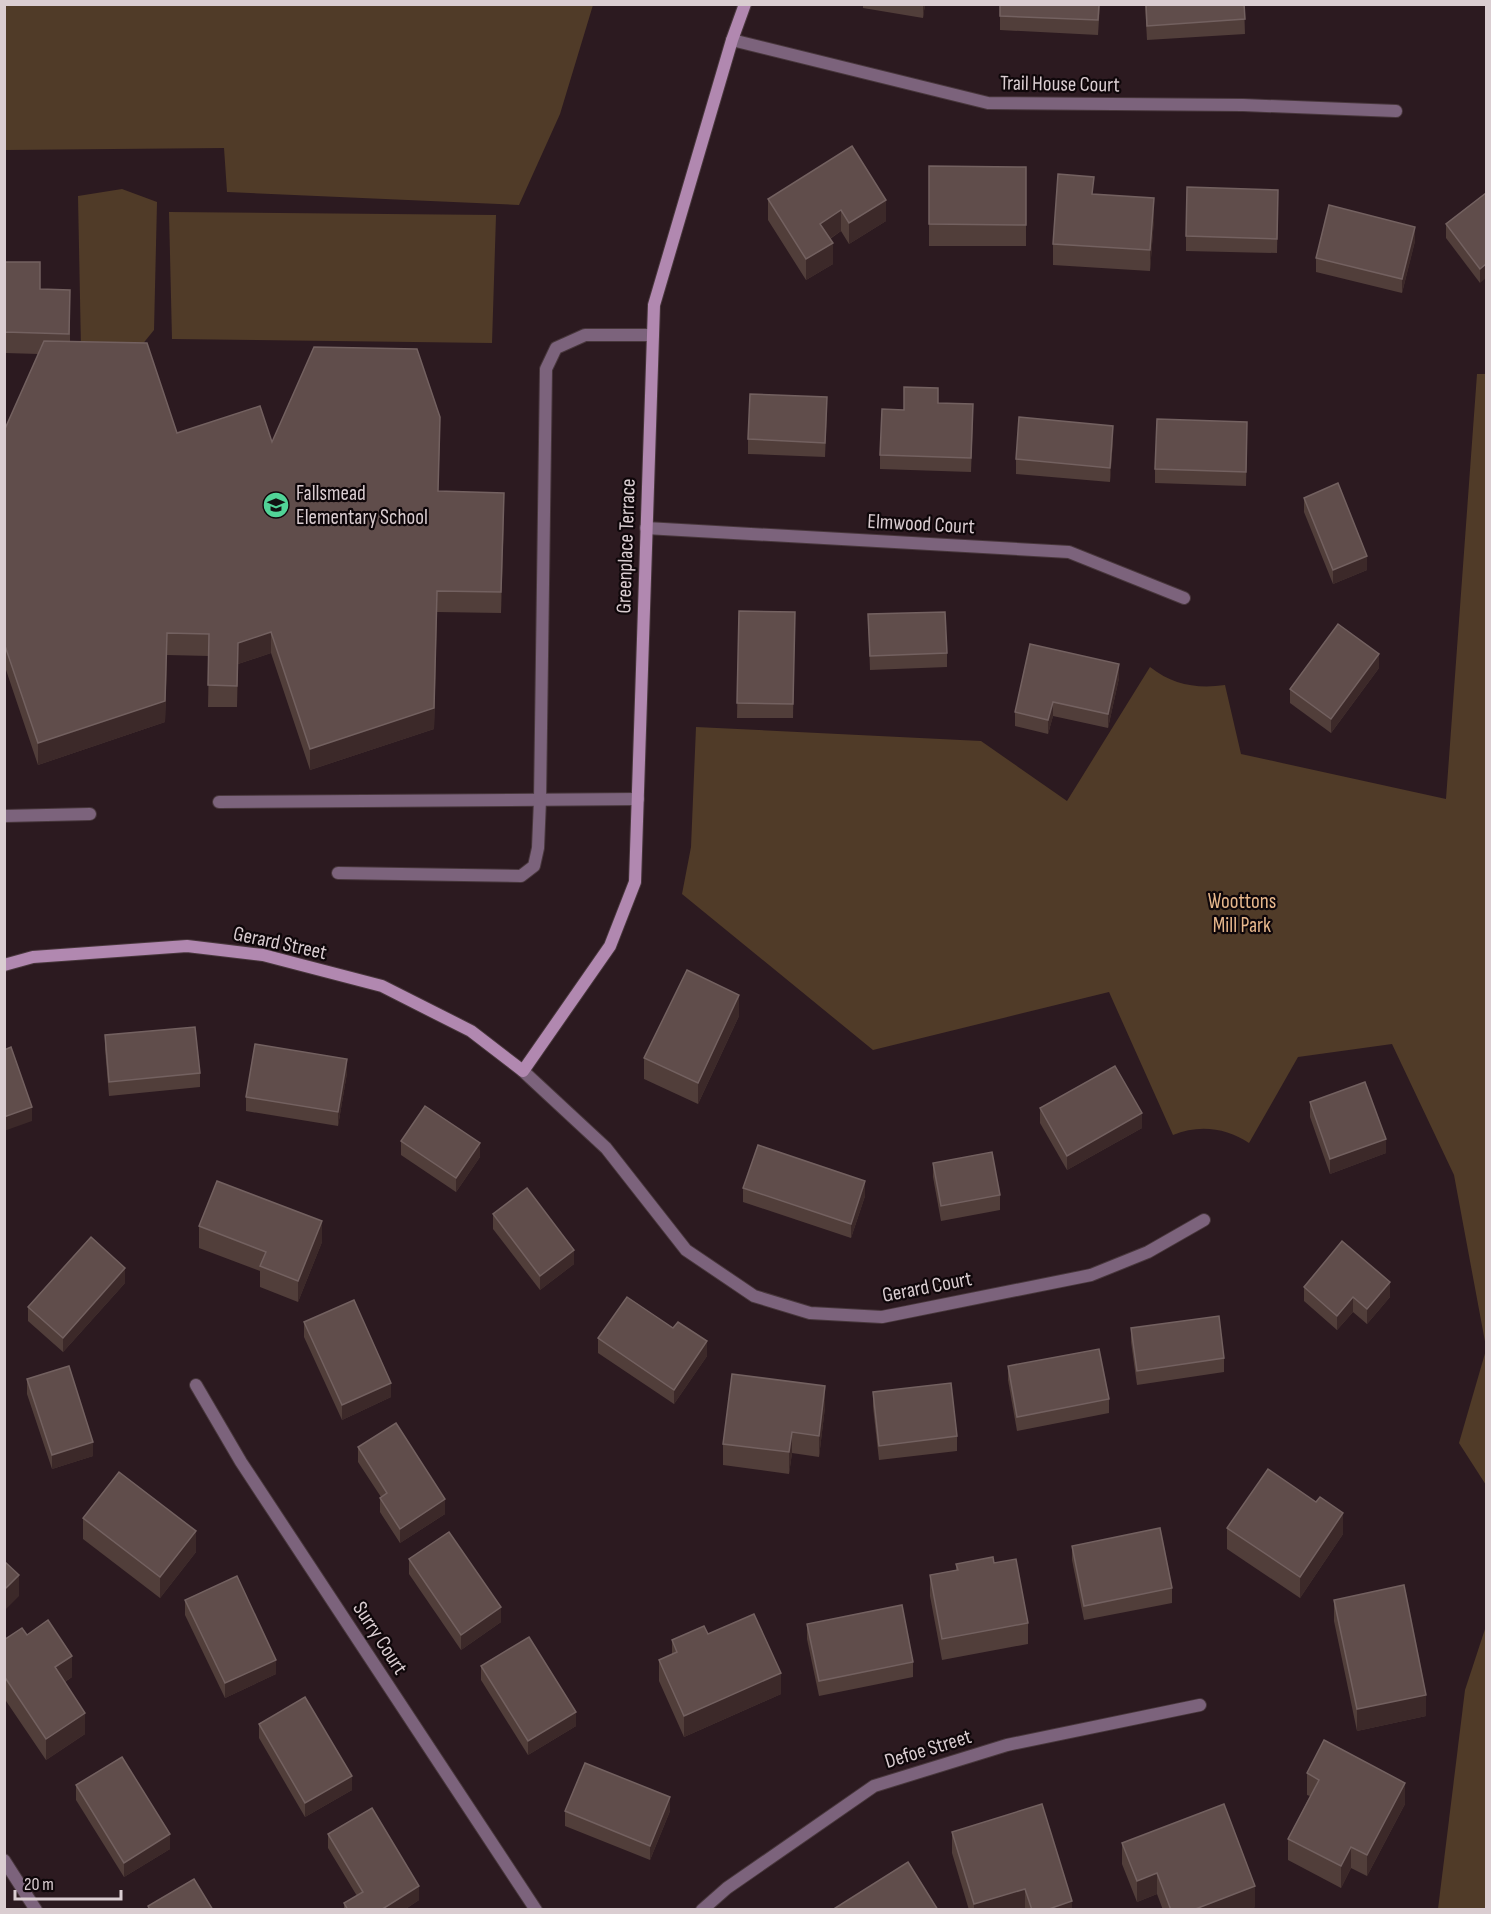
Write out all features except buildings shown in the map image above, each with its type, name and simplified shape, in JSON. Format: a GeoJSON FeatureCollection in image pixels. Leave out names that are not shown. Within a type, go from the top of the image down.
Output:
{"type":"FeatureCollection","features":[{"type":"Feature","properties":{"kind":"street","name":"Greenplace Terrace"},"geometry":{"type":"LineString","coordinates":[[523,1071],[610,946],[635,882],[654,305],[732,40],[745,4]]}},
{"type":"Feature","properties":{"kind":"street","name":"Trail House Court"},"geometry":{"type":"LineString","coordinates":[[732,40],[988,102],[1243,105],[1395,111]]}},
{"type":"Feature","properties":{"kind":"street"},"geometry":{"type":"LineString","coordinates":[[338,873],[520,876],[534,866],[538,848],[540,800],[546,369],[556,348],[585,335],[653,335]]}},
{"type":"Feature","properties":{"kind":"street","name":"Elmwood Court"},"geometry":{"type":"LineString","coordinates":[[646,528],[1069,552],[1184,598]]}},
{"type":"Feature","properties":{"kind":"street"},"geometry":{"type":"LineString","coordinates":[[219,802],[638,799]]}},
{"type":"Feature","properties":{"kind":"street"},"geometry":{"type":"LineString","coordinates":[[4,816],[90,814]]}},
{"type":"Feature","properties":{"kind":"street","name":"Gerard Street"},"geometry":{"type":"LineString","coordinates":[[4,965],[33,957],[187,946],[263,955],[382,986],[471,1032],[523,1071]]}},
{"type":"Feature","properties":{"kind":"street","name":"Gerard Court"},"geometry":{"type":"LineString","coordinates":[[523,1071],[606,1149],[686,1250],[754,1296],[810,1313],[882,1317],[1091,1275],[1148,1252],[1204,1220]]}},
{"type":"Feature","properties":{"kind":"street","name":"Surry Court"},"geometry":{"type":"LineString","coordinates":[[196,1385],[241,1462],[536,1910]]}},
{"type":"Feature","properties":{"kind":"street","name":"Defoe Street"},"geometry":{"type":"LineString","coordinates":[[702,1910],[727,1888],[874,1786],[1007,1745],[1200,1705]]}},
{"type":"Feature","properties":{"kind":"street"},"geometry":{"type":"LineString","coordinates":[[4,1860],[36,1910]]}},
{"type":"Feature","properties":{"kind":"green space"},"geometry":{"type":"Polygon","coordinates":[[[4,5],[593,5],[560,114],[519,205],[227,192],[224,148],[5,150],[4,5]]]}},
{"type":"Feature","properties":{"kind":"green space"},"geometry":{"type":"Polygon","coordinates":[[[122,189],[157,202],[154,330],[137,351],[81,349],[78,196],[122,189]]]}},
{"type":"Feature","properties":{"kind":"green space"},"geometry":{"type":"Polygon","coordinates":[[[169,212],[496,215],[492,343],[172,339],[169,212]]]}},
{"type":"Feature","properties":{"kind":"green space","name":"Woottons Mill Park"},"geometry":{"type":"Polygon","coordinates":[[[1477,374],[1486,374],[1486,1347],[1454,1175],[1392,1044],[1298,1057],[1249,1143],[1232,1134],[1212,1129],[1193,1130],[1173,1135],[1109,992],[873,1050],[682,894],[691,847],[696,727],[981,741],[1067,801],[1150,667],[1176,682],[1195,686],[1225,685],[1241,754],[1446,799],[1477,374]]]}},
{"type":"Feature","properties":{"kind":"green space"},"geometry":{"type":"Polygon","coordinates":[[[1486,1350],[1486,1485],[1459,1443],[1486,1350]]]}},
{"type":"Feature","properties":{"kind":"green space"},"geometry":{"type":"Polygon","coordinates":[[[1486,1626],[1486,1909],[1438,1909],[1465,1690],[1486,1626]]]}},
{"type":"Feature","properties":{"kind":"place","name":"Fallsmead Elementary School"},"geometry":{"type":"Point","coordinates":[276,505]}}]}
